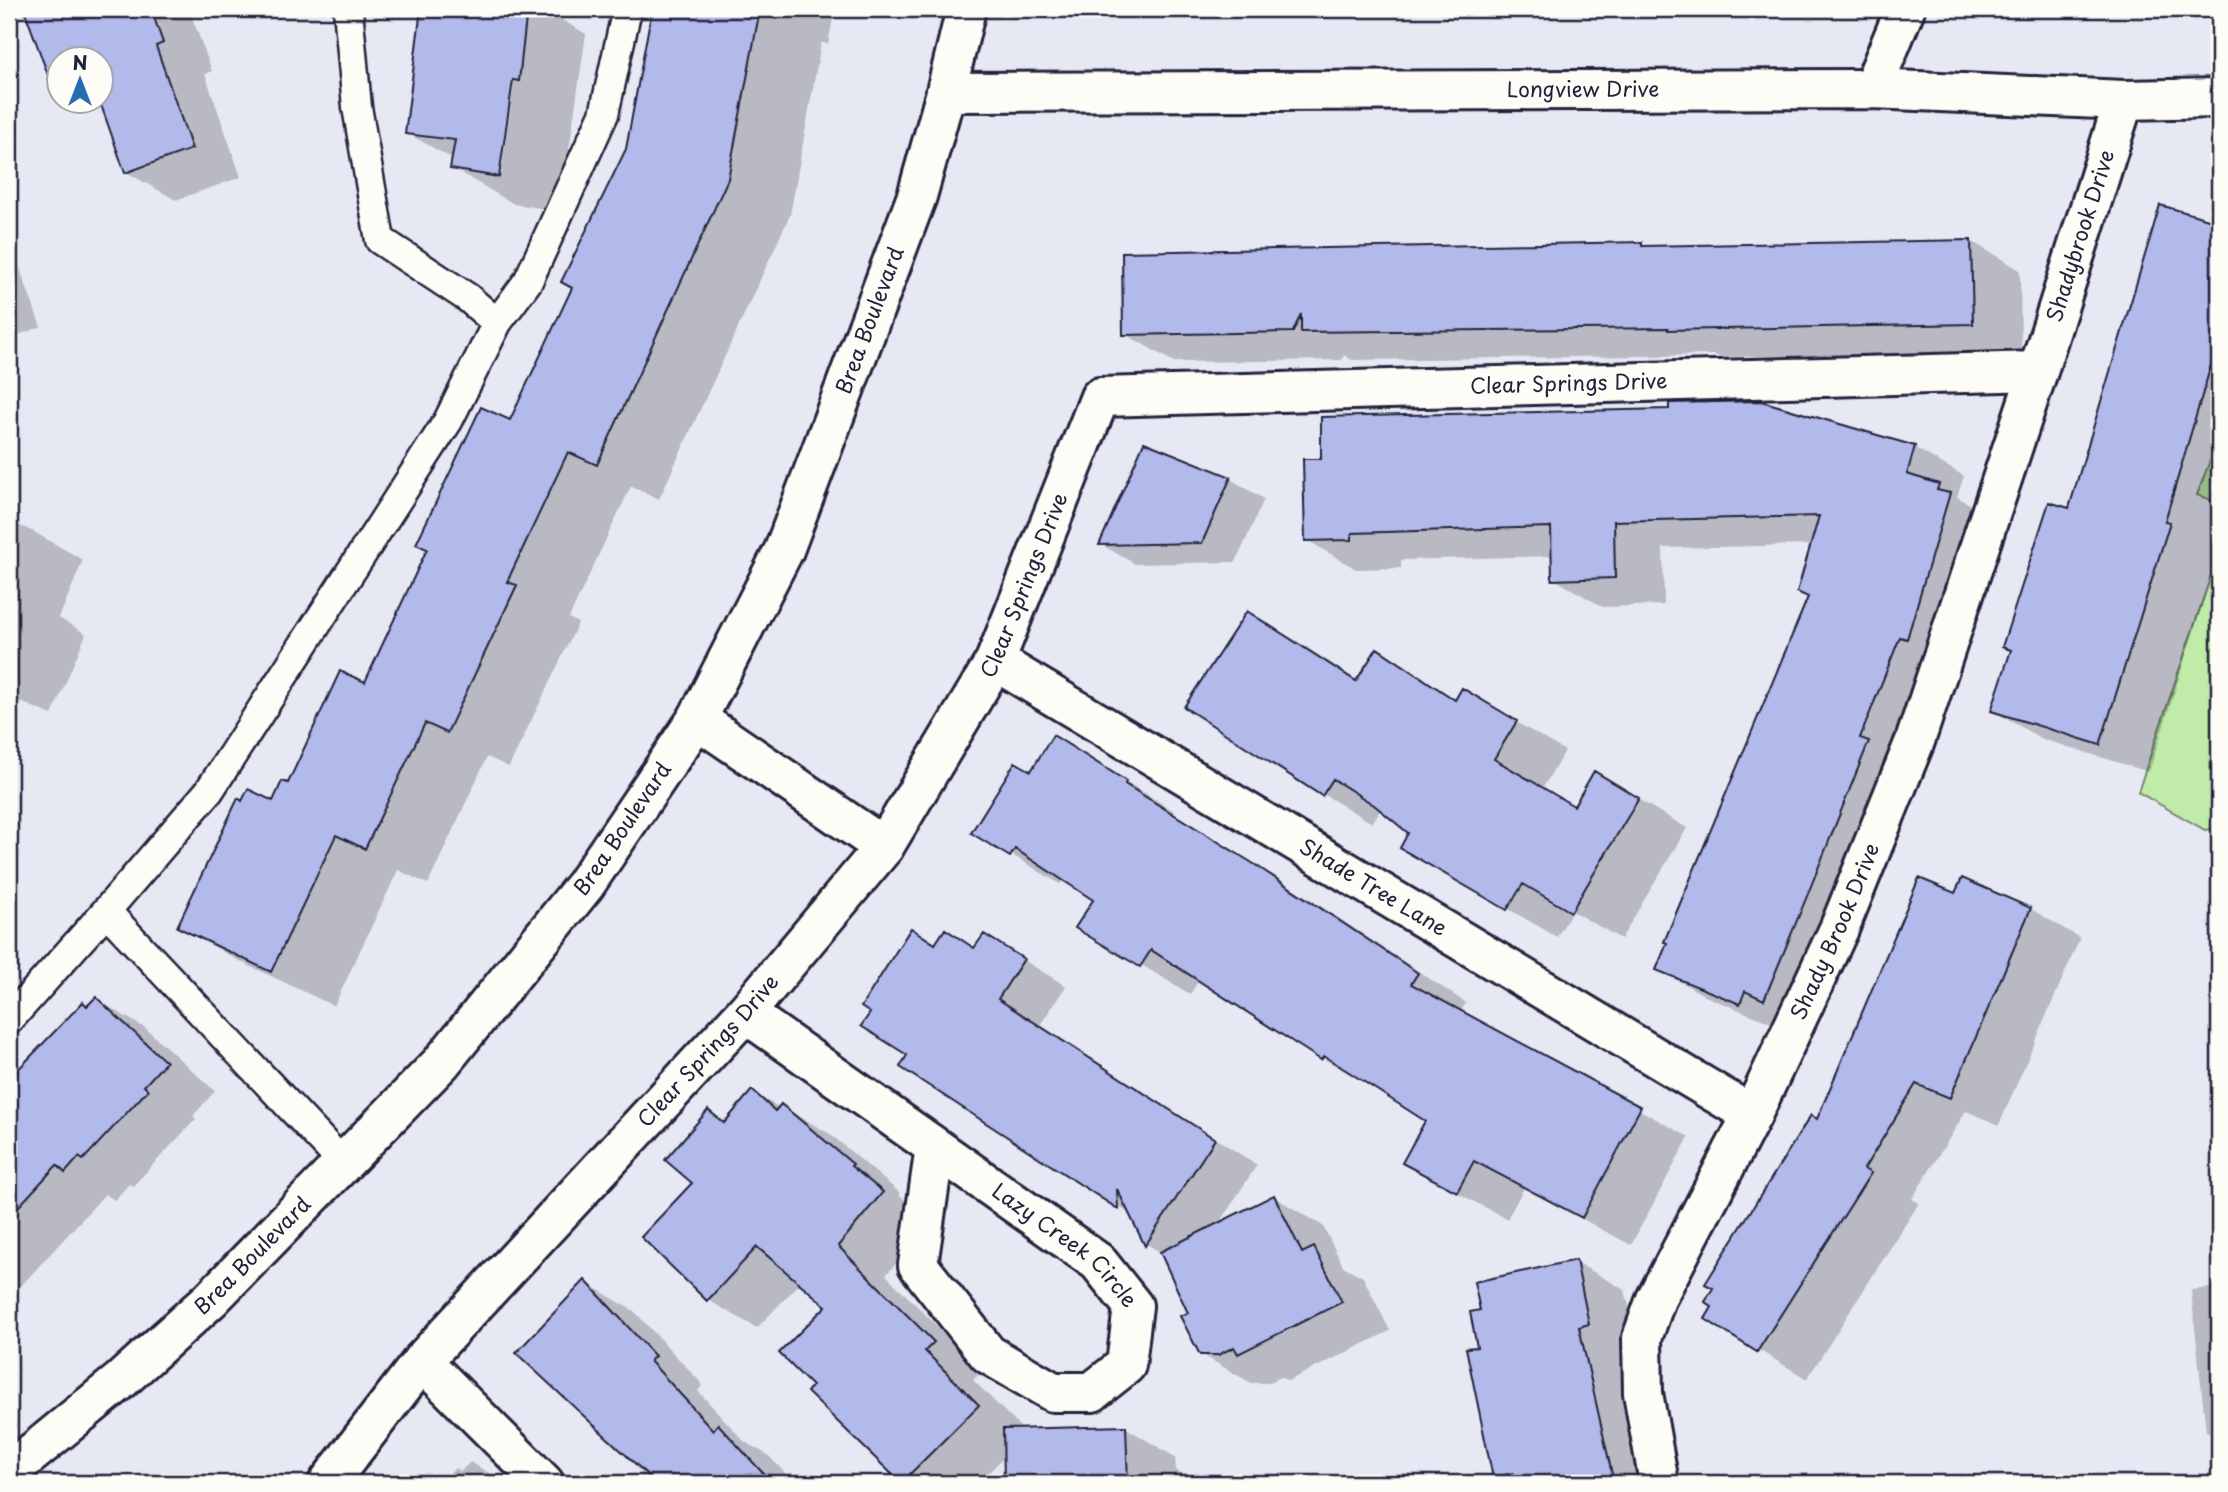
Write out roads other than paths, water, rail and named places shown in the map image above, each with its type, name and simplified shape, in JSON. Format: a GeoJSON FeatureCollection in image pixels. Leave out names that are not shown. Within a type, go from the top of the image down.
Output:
{"type":"FeatureCollection","features":[{"type":"Feature","properties":{"kind":"street","name":"Brea Boulevard"},"geometry":{"type":"LineString","coordinates":[[9,1472],[119,1382],[201,1308],[441,1063],[585,885],[697,719],[784,550],[917,195],[966,9]]}},
{"type":"Feature","properties":{"kind":"street"},"geometry":{"type":"LineString","coordinates":[[1871,89],[1905,9]]}},
{"type":"Feature","properties":{"kind":"street","name":"Longview Drive"},"geometry":{"type":"LineString","coordinates":[[946,92],[1871,89],[2124,100],[2219,98]]}},
{"type":"Feature","properties":{"kind":"street","name":"Shadybrook Drive"},"geometry":{"type":"LineString","coordinates":[[2038,371],[2124,100]]}},
{"type":"Feature","properties":{"kind":"street","name":"Clear Springs Drive"},"geometry":{"type":"LineString","coordinates":[[328,1483],[422,1361],[745,1013],[884,847],[995,661],[1100,397],[2038,371]]}},
{"type":"Feature","properties":{"kind":"street","name":"Shady Brook Drive"},"geometry":{"type":"LineString","coordinates":[[1659,1483],[1643,1392],[1642,1338],[1656,1298],[1752,1115],[1839,929],[1915,741],[2038,371]]}},
{"type":"Feature","properties":{"kind":"street","name":"Shade Tree Lane"},"geometry":{"type":"LineString","coordinates":[[995,661],[1752,1115]]}},
{"type":"Feature","properties":{"kind":"street"},"geometry":{"type":"LineString","coordinates":[[697,719],[884,847]]}},
{"type":"Feature","properties":{"kind":"street","name":"Lazy Creek Circle"},"geometry":{"type":"LineString","coordinates":[[745,1013],[935,1147],[1098,1262],[1133,1306],[1126,1365],[1092,1392],[1053,1392],[988,1354],[918,1265],[935,1147]]}},
{"type":"Feature","properties":{"kind":"street"},"geometry":{"type":"LineString","coordinates":[[422,1361],[544,1483]]}},
{"type":"Feature","properties":{"kind":"lane"},"geometry":{"type":"LineString","coordinates":[[348,9],[357,107],[380,240],[468,298],[497,323]]}},
{"type":"Feature","properties":{"kind":"lane"},"geometry":{"type":"LineString","coordinates":[[9,1020],[209,791],[448,421],[497,323],[528,281],[604,114],[627,9]]}},
{"type":"Feature","properties":{"kind":"lane"},"geometry":{"type":"LineString","coordinates":[[106,911],[343,1163]]}}]}
